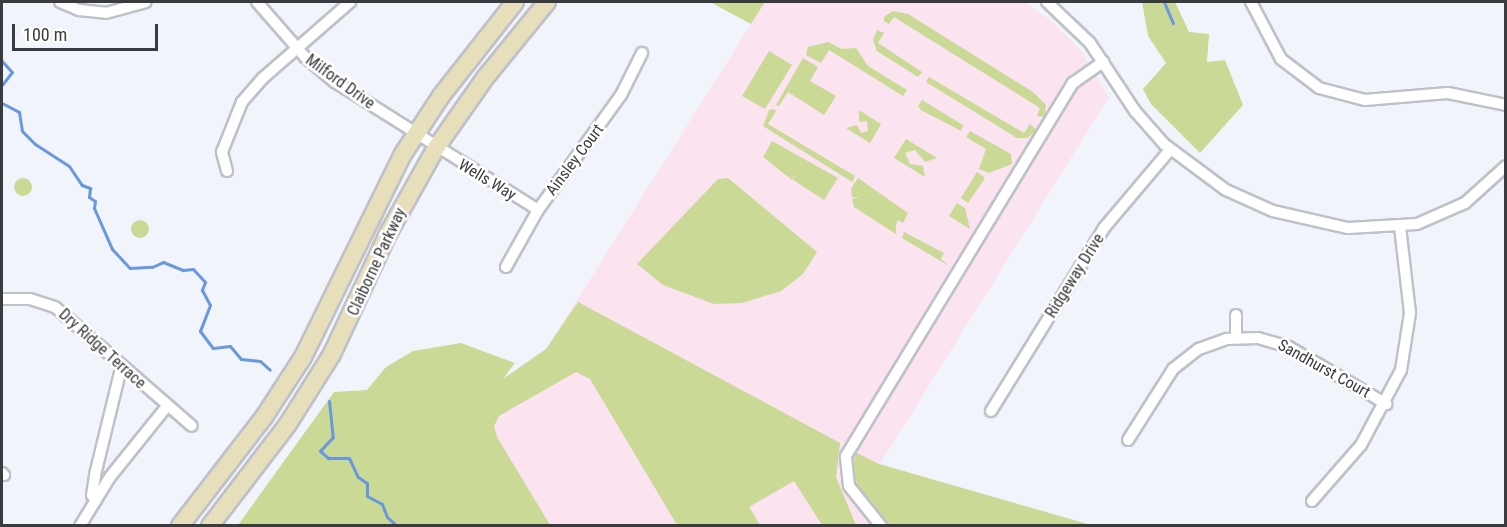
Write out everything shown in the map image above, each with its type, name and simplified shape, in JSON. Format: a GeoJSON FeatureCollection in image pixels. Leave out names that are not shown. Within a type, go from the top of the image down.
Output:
{"type":"FeatureCollection","features":[{"type":"Feature","properties":{"kind":"main road","name":"Claiborne Parkway"},"geometry":{"type":"LineString","coordinates":[[180,525],[264,417],[303,357],[386,185],[415,135],[474,51],[515,2]]}},
{"type":"Feature","properties":{"kind":"main road","name":"Claiborne Parkway"},"geometry":{"type":"LineString","coordinates":[[210,525],[288,424],[332,354],[389,232],[436,148],[485,78],[547,2]]}},
{"type":"Feature","properties":{"kind":"street"},"geometry":{"type":"LineString","coordinates":[[60,2],[80,10],[106,13],[146,2]]}},
{"type":"Feature","properties":{"kind":"street","name":"Milford Drive"},"geometry":{"type":"LineString","coordinates":[[257,2],[296,48],[335,82],[436,148]]}},
{"type":"Feature","properties":{"kind":"street"},"geometry":{"type":"LineString","coordinates":[[227,171],[222,152],[232,119],[253,88],[350,2]]}},
{"type":"Feature","properties":{"kind":"street"},"geometry":{"type":"LineString","coordinates":[[1047,2],[1075,25],[1135,111],[1170,150],[1226,190],[1273,212],[1348,228],[1400,227],[1434,219],[1465,203],[1506,166]]}},
{"type":"Feature","properties":{"kind":"street"},"geometry":{"type":"LineString","coordinates":[[1251,2],[1265,35],[1281,59],[1319,88],[1365,100],[1448,93],[1506,105]]}},
{"type":"Feature","properties":{"kind":"street","name":"Ainsley Court"},"geometry":{"type":"LineString","coordinates":[[506,267],[538,210],[605,120],[642,53]]}},
{"type":"Feature","properties":{"kind":"street"},"geometry":{"type":"LineString","coordinates":[[881,525],[849,486],[846,456],[1073,83],[1103,62]]}},
{"type":"Feature","properties":{"kind":"street","name":"Wells Way"},"geometry":{"type":"LineString","coordinates":[[436,148],[538,210]]}},
{"type":"Feature","properties":{"kind":"street","name":"Ridgeway Drive"},"geometry":{"type":"LineString","coordinates":[[991,411],[1104,228],[1170,150]]}},
{"type":"Feature","properties":{"kind":"street"},"geometry":{"type":"LineString","coordinates":[[1312,501],[1347,464],[1386,404],[1401,370],[1409,331],[1409,294],[1400,227]]}},
{"type":"Feature","properties":{"kind":"street","name":"Dry Ridge Terrace"},"geometry":{"type":"LineString","coordinates":[[2,299],[30,299],[55,307],[121,368],[192,426]]}},
{"type":"Feature","properties":{"kind":"street"},"geometry":{"type":"LineString","coordinates":[[1236,315],[1236,338]]}},
{"type":"Feature","properties":{"kind":"street","name":"Sandhurst Court"},"geometry":{"type":"LineString","coordinates":[[1128,440],[1173,369],[1199,349],[1236,338],[1258,338],[1289,347],[1386,404]]}},
{"type":"Feature","properties":{"kind":"street"},"geometry":{"type":"LineString","coordinates":[[96,500],[92,495],[95,475],[121,368]]}},
{"type":"Feature","properties":{"kind":"street"},"geometry":{"type":"LineString","coordinates":[[80,525],[115,470],[167,406]]}},
{"type":"Feature","properties":{"kind":"shaded area"},"geometry":{"type":"Polygon","coordinates":[[[765,2],[1024,2],[1053,22],[1081,51],[1109,97],[880,464],[1091,525],[495,525],[433,428],[546,349],[765,2]]]}},
{"type":"Feature","properties":{"kind":"green space"},"geometry":{"type":"Polygon","coordinates":[[[710,2],[765,2],[751,24],[710,2]]]}},
{"type":"Feature","properties":{"kind":"green space"},"geometry":{"type":"Polygon","coordinates":[[[1142,2],[1175,2],[1189,32],[1209,34],[1207,62],[1225,60],[1243,105],[1200,153],[1151,104],[1143,89],[1166,63],[1148,36],[1142,2]]]}},
{"type":"Feature","properties":{"kind":"green space"},"geometry":{"type":"Polygon","coordinates":[[[893,11],[908,14],[1033,92],[1046,105],[1045,117],[1037,116],[1040,108],[894,17],[889,24],[884,21],[884,17],[893,11]]]}},
{"type":"Feature","properties":{"kind":"green space"},"geometry":{"type":"Polygon","coordinates":[[[877,30],[884,33],[878,43],[922,72],[918,77],[877,51],[873,40],[877,30]]]}},
{"type":"Feature","properties":{"kind":"green space"},"geometry":{"type":"Polygon","coordinates":[[[828,42],[842,49],[856,48],[868,66],[907,90],[903,96],[829,50],[821,63],[806,55],[808,47],[828,42]]]}},
{"type":"Feature","properties":{"kind":"green space"},"geometry":{"type":"Polygon","coordinates":[[[769,51],[792,65],[765,109],[742,96],[769,51]]]}},
{"type":"Feature","properties":{"kind":"green space"},"geometry":{"type":"Polygon","coordinates":[[[803,58],[818,67],[810,81],[836,96],[824,115],[788,92],[779,106],[776,105],[803,58]]]}},
{"type":"Feature","properties":{"kind":"green space"},"geometry":{"type":"Polygon","coordinates":[[[929,77],[1024,133],[1030,124],[1037,130],[1027,138],[1017,138],[926,82],[929,77]]]}},
{"type":"Feature","properties":{"kind":"green space"},"geometry":{"type":"Polygon","coordinates":[[[922,100],[963,125],[961,131],[921,110],[918,106],[922,100]]]}},
{"type":"Feature","properties":{"kind":"green space"},"geometry":{"type":"Polygon","coordinates":[[[769,110],[776,111],[768,124],[855,176],[852,182],[763,126],[769,110]]]}},
{"type":"Feature","properties":{"kind":"green space"},"geometry":{"type":"Polygon","coordinates":[[[859,110],[881,124],[870,143],[846,128],[857,125],[861,133],[868,131],[867,121],[859,122],[859,110]]]}},
{"type":"Feature","properties":{"kind":"green space"},"geometry":{"type":"Polygon","coordinates":[[[970,131],[1011,154],[1012,164],[989,173],[979,169],[986,149],[966,137],[970,131]]]}},
{"type":"Feature","properties":{"kind":"green space"},"geometry":{"type":"Polygon","coordinates":[[[906,139],[937,158],[925,162],[915,150],[905,153],[910,164],[923,166],[925,177],[894,158],[906,139]]]}},
{"type":"Feature","properties":{"kind":"green space"},"geometry":{"type":"Polygon","coordinates":[[[772,141],[838,178],[824,200],[793,180],[797,173],[792,180],[763,157],[772,141]]]}},
{"type":"Feature","properties":{"kind":"green space"},"geometry":{"type":"Polygon","coordinates":[[[977,172],[985,178],[968,203],[961,198],[977,172]]]}},
{"type":"Feature","properties":{"kind":"green space"},"geometry":{"type":"Polygon","coordinates":[[[19,178],[27,178],[32,183],[30,194],[19,196],[14,191],[14,183],[19,178]]]}},
{"type":"Feature","properties":{"kind":"green space"},"geometry":{"type":"Polygon","coordinates":[[[728,178],[817,252],[803,274],[781,291],[742,303],[714,304],[663,285],[637,264],[718,179],[728,178]]]}},
{"type":"Feature","properties":{"kind":"green space"},"geometry":{"type":"Polygon","coordinates":[[[858,178],[908,213],[903,223],[898,220],[896,234],[854,207],[852,199],[859,197],[852,197],[851,189],[858,178]]]}},
{"type":"Feature","properties":{"kind":"green space"},"geometry":{"type":"Polygon","coordinates":[[[957,203],[965,208],[970,229],[949,216],[957,203]]]}},
{"type":"Feature","properties":{"kind":"green space"},"geometry":{"type":"Polygon","coordinates":[[[136,220],[144,220],[149,225],[147,236],[136,238],[131,233],[131,225],[136,220]]]}},
{"type":"Feature","properties":{"kind":"green space"},"geometry":{"type":"Polygon","coordinates":[[[904,232],[944,253],[941,259],[949,266],[902,238],[904,232]]]}},
{"type":"Feature","properties":{"kind":"green space"},"geometry":{"type":"Polygon","coordinates":[[[578,302],[840,443],[836,477],[856,525],[822,525],[794,481],[749,507],[760,525],[677,525],[590,379],[576,372],[499,416],[494,426],[497,437],[550,525],[238,525],[334,392],[367,390],[386,367],[413,351],[461,343],[515,363],[503,379],[546,349],[578,302]]]}},
{"type":"Feature","properties":{"kind":"green space"},"geometry":{"type":"Polygon","coordinates":[[[855,452],[879,464],[1091,525],[890,525],[858,487],[853,470],[855,452]]]}},
{"type":"Feature","properties":{"kind":"waterway"},"geometry":{"type":"LineString","coordinates":[[1164,2],[1173,23]]}},
{"type":"Feature","properties":{"kind":"waterway"},"geometry":{"type":"LineString","coordinates":[[2,61],[12,72],[2,85]]}},
{"type":"Feature","properties":{"kind":"waterway"},"geometry":{"type":"LineString","coordinates":[[2,103],[19,112],[22,131],[35,144],[69,166],[82,185],[90,188],[89,197],[95,201],[94,208],[112,249],[130,268],[152,267],[163,262],[183,270],[193,269],[205,282],[202,290],[210,305],[200,331],[213,348],[230,346],[241,359],[260,361],[270,370]]}},
{"type":"Feature","properties":{"kind":"waterway"},"geometry":{"type":"LineString","coordinates":[[329,401],[333,437],[320,451],[328,458],[349,458],[358,477],[367,483],[367,496],[382,504],[387,517],[397,526]]}}]}
